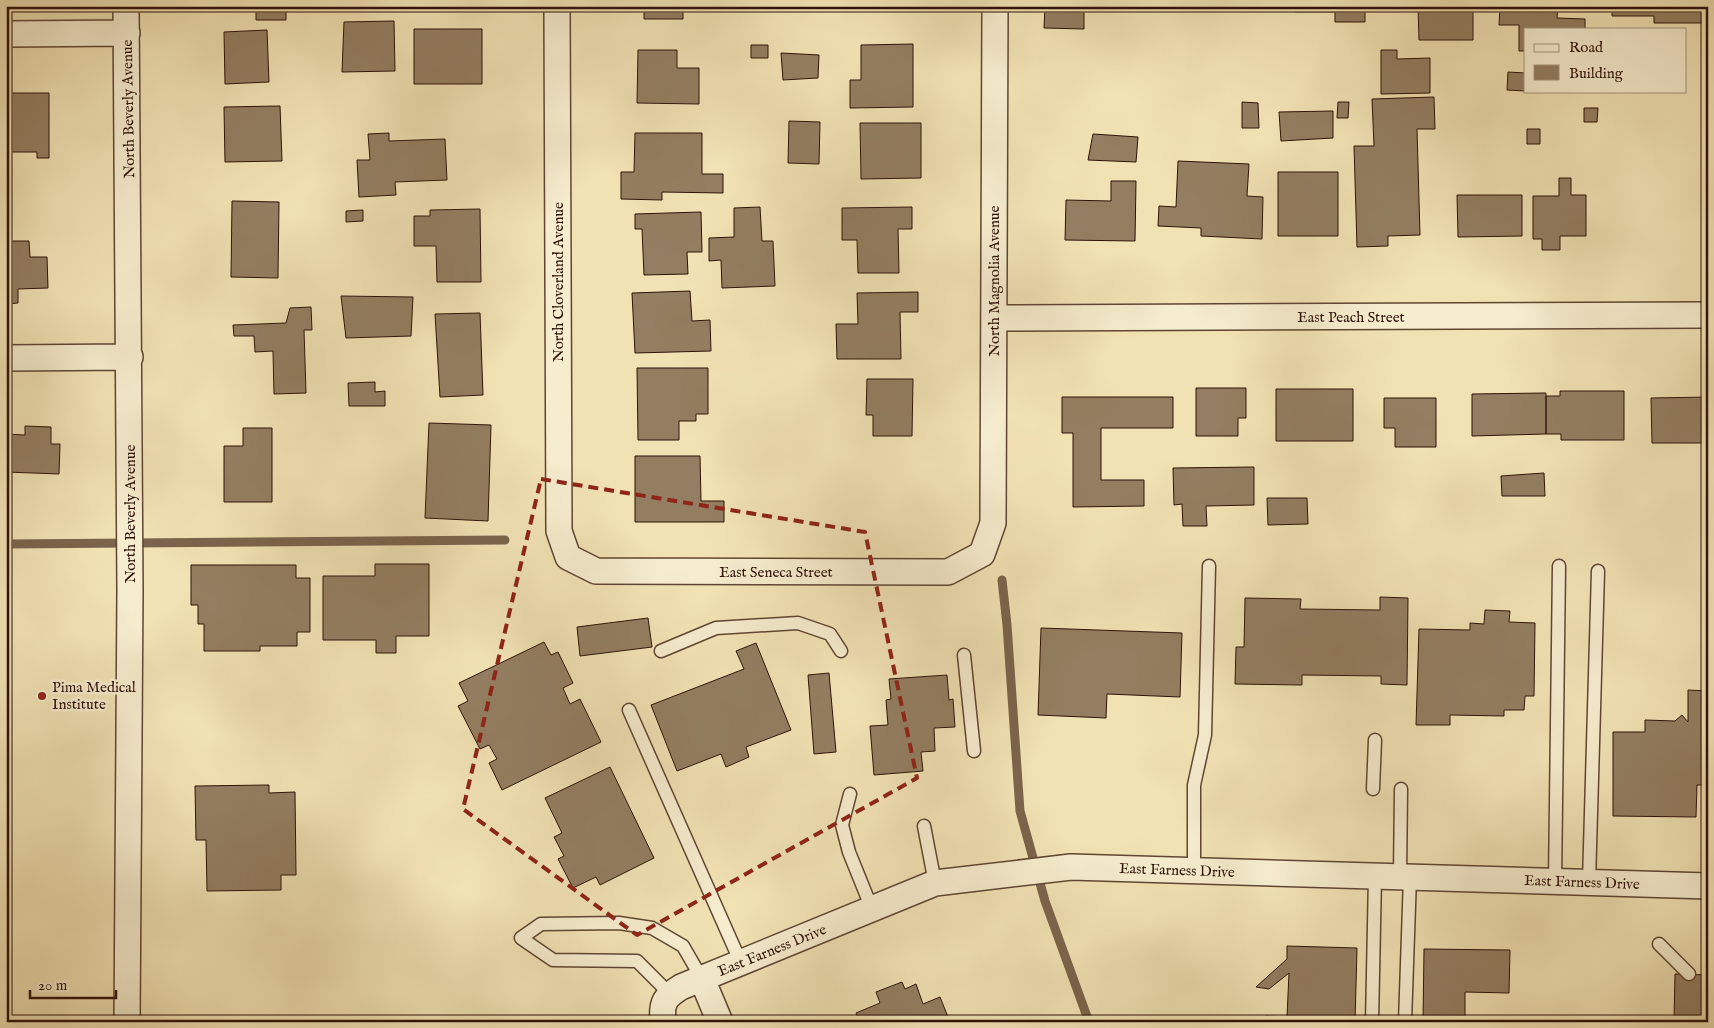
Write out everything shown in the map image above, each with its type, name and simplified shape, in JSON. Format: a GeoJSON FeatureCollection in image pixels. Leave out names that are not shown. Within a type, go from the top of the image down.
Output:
{"type":"FeatureCollection","features":[{"type":"Feature","properties":{"kind":"street","name":"North Beverly Avenue"},"geometry":{"type":"LineString","coordinates":[[126,6],[130,357],[127,1022]]}},
{"type":"Feature","properties":{"kind":"street","name":"North Cloverland Avenue"},"geometry":{"type":"LineString","coordinates":[[557,6],[559,531],[568,557]]}},
{"type":"Feature","properties":{"kind":"street","name":"North Magnolia Avenue"},"geometry":{"type":"LineString","coordinates":[[982,554],[993,524],[995,6]]}},
{"type":"Feature","properties":{"kind":"street"},"geometry":{"type":"LineString","coordinates":[[6,34],[127,33]]}},
{"type":"Feature","properties":{"kind":"street","name":"East Peach Street"},"geometry":{"type":"LineString","coordinates":[[994,318],[1708,315]]}},
{"type":"Feature","properties":{"kind":"street"},"geometry":{"type":"LineString","coordinates":[[6,358],[130,357]]}},
{"type":"Feature","properties":{"kind":"street","name":"East Seneca Street"},"geometry":{"type":"LineString","coordinates":[[568,557],[596,571],[948,572],[982,554]]}},
{"type":"Feature","properties":{"kind":"street","name":"East Farness Drive"},"geometry":{"type":"LineString","coordinates":[[670,994],[681,987],[935,883],[1070,867],[1708,886]]}},
{"type":"Feature","properties":{"kind":"street"},"geometry":{"type":"LineString","coordinates":[[702,979],[720,1022]]}},
{"type":"Feature","properties":{"kind":"street"},"geometry":{"type":"LineString","coordinates":[[663,1022],[661,1007],[670,994]]}},
{"type":"Feature","properties":{"kind":"lane"},"geometry":{"type":"LineString","coordinates":[[1194,870],[1194,785],[1205,735],[1210,566]]}},
{"type":"Feature","properties":{"kind":"lane"},"geometry":{"type":"LineString","coordinates":[[1555,881],[1559,566]]}},
{"type":"Feature","properties":{"kind":"lane"},"geometry":{"type":"LineString","coordinates":[[1589,882],[1598,571]]}},
{"type":"Feature","properties":{"kind":"lane"},"geometry":{"type":"LineString","coordinates":[[661,651],[716,628],[798,623],[830,634],[841,651]]}},
{"type":"Feature","properties":{"kind":"lane"},"geometry":{"type":"LineString","coordinates":[[964,655],[974,751]]}},
{"type":"Feature","properties":{"kind":"lane"},"geometry":{"type":"LineString","coordinates":[[629,710],[741,963]]}},
{"type":"Feature","properties":{"kind":"lane"},"geometry":{"type":"LineString","coordinates":[[1373,789],[1374,740]]}},
{"type":"Feature","properties":{"kind":"lane"},"geometry":{"type":"LineString","coordinates":[[1401,789],[1405,877],[1405,1022]]}},
{"type":"Feature","properties":{"kind":"lane"},"geometry":{"type":"LineString","coordinates":[[850,794],[842,825],[846,843],[872,908]]}},
{"type":"Feature","properties":{"kind":"lane"},"geometry":{"type":"LineString","coordinates":[[924,826],[935,883]]}},
{"type":"Feature","properties":{"kind":"lane"},"geometry":{"type":"LineString","coordinates":[[1372,1022],[1375,876]]}},
{"type":"Feature","properties":{"kind":"lane"},"geometry":{"type":"LineString","coordinates":[[670,994],[637,961],[553,960],[521,938],[541,924],[619,923],[652,928],[683,946],[702,979]]}},
{"type":"Feature","properties":{"kind":"lane"},"geometry":{"type":"LineString","coordinates":[[1659,944],[1689,974]]}},
{"type":"Feature","properties":{"kind":"highlighted area"},"geometry":{"type":"Polygon","coordinates":[[[541,479],[865,532],[917,778],[637,935],[463,809],[541,479]]]}},
{"type":"Feature","properties":{"kind":"building"},"geometry":{"type":"Polygon","coordinates":[[[192,6],[286,6],[286,20],[256,20],[256,9],[192,10],[192,6]]]}},
{"type":"Feature","properties":{"kind":"building"},"geometry":{"type":"Polygon","coordinates":[[[432,6],[477,6],[432,8],[432,6]]]}},
{"type":"Feature","properties":{"kind":"building"},"geometry":{"type":"Polygon","coordinates":[[[644,6],[683,6],[683,19],[644,19],[644,6]]]}},
{"type":"Feature","properties":{"kind":"building"},"geometry":{"type":"Polygon","coordinates":[[[810,6],[863,6],[864,8],[811,10],[810,6]]]}},
{"type":"Feature","properties":{"kind":"building"},"geometry":{"type":"Polygon","coordinates":[[[1045,6],[1084,6],[1084,29],[1044,28],[1045,6]]]}},
{"type":"Feature","properties":{"kind":"building"},"geometry":{"type":"Polygon","coordinates":[[[1121,6],[1189,6],[1190,9],[1121,11],[1121,6]]]}},
{"type":"Feature","properties":{"kind":"building"},"geometry":{"type":"Polygon","coordinates":[[[1211,6],[1275,6],[1275,10],[1211,10],[1211,6]]]}},
{"type":"Feature","properties":{"kind":"building"},"geometry":{"type":"Polygon","coordinates":[[[1295,6],[1365,6],[1365,22],[1335,22],[1335,12],[1295,12],[1295,6]]]}},
{"type":"Feature","properties":{"kind":"building"},"geometry":{"type":"Polygon","coordinates":[[[1418,6],[1473,6],[1473,40],[1419,40],[1418,6]]]}},
{"type":"Feature","properties":{"kind":"building"},"geometry":{"type":"Polygon","coordinates":[[[1500,6],[1558,6],[1557,18],[1585,19],[1585,28],[1524,28],[1524,51],[1519,51],[1519,25],[1499,25],[1500,6]]]}},
{"type":"Feature","properties":{"kind":"building"},"geometry":{"type":"Polygon","coordinates":[[[1612,6],[1708,6],[1708,23],[1654,23],[1654,16],[1612,16],[1612,6]]]}},
{"type":"Feature","properties":{"kind":"building"},"geometry":{"type":"Polygon","coordinates":[[[394,21],[395,71],[342,72],[344,22],[394,21]]]}},
{"type":"Feature","properties":{"kind":"building"},"geometry":{"type":"Polygon","coordinates":[[[414,29],[482,29],[482,84],[414,84],[414,29]]]}},
{"type":"Feature","properties":{"kind":"building"},"geometry":{"type":"Polygon","coordinates":[[[267,30],[269,82],[225,84],[224,32],[267,30]]]}},
{"type":"Feature","properties":{"kind":"building"},"geometry":{"type":"Polygon","coordinates":[[[913,44],[913,107],[850,108],[850,80],[861,80],[861,45],[913,44]]]}},
{"type":"Feature","properties":{"kind":"building"},"geometry":{"type":"Polygon","coordinates":[[[751,45],[768,45],[768,58],[751,58],[751,45]]]}},
{"type":"Feature","properties":{"kind":"building"},"geometry":{"type":"Polygon","coordinates":[[[638,50],[677,50],[677,68],[699,68],[699,104],[637,103],[638,50]]]}},
{"type":"Feature","properties":{"kind":"building"},"geometry":{"type":"Polygon","coordinates":[[[1381,50],[1397,50],[1397,59],[1430,58],[1430,93],[1381,94],[1381,50]]]}},
{"type":"Feature","properties":{"kind":"building"},"geometry":{"type":"Polygon","coordinates":[[[781,53],[819,55],[818,78],[783,80],[781,53]]]}},
{"type":"Feature","properties":{"kind":"building"},"geometry":{"type":"Polygon","coordinates":[[[1508,72],[1524,73],[1524,91],[1507,90],[1508,72]]]}},
{"type":"Feature","properties":{"kind":"building"},"geometry":{"type":"Polygon","coordinates":[[[8,93],[49,93],[49,158],[37,158],[37,152],[6,152],[6,104],[8,104],[8,93]]]}},
{"type":"Feature","properties":{"kind":"building"},"geometry":{"type":"Polygon","coordinates":[[[1434,97],[1435,129],[1417,129],[1420,235],[1388,236],[1388,246],[1357,247],[1354,146],[1374,146],[1372,99],[1434,97]]]}},
{"type":"Feature","properties":{"kind":"building"},"geometry":{"type":"Polygon","coordinates":[[[1242,102],[1258,103],[1259,128],[1242,128],[1242,102]]]}},
{"type":"Feature","properties":{"kind":"building"},"geometry":{"type":"Polygon","coordinates":[[[1338,102],[1349,102],[1348,118],[1337,118],[1338,102]]]}},
{"type":"Feature","properties":{"kind":"building"},"geometry":{"type":"Polygon","coordinates":[[[280,106],[282,161],[225,162],[224,107],[280,106]]]}},
{"type":"Feature","properties":{"kind":"building"},"geometry":{"type":"Polygon","coordinates":[[[1584,108],[1598,108],[1597,122],[1584,122],[1584,108]]]}},
{"type":"Feature","properties":{"kind":"building"},"geometry":{"type":"Polygon","coordinates":[[[1333,111],[1333,138],[1281,141],[1279,112],[1333,111]]]}},
{"type":"Feature","properties":{"kind":"building"},"geometry":{"type":"Polygon","coordinates":[[[789,121],[820,122],[819,164],[788,163],[789,121]]]}},
{"type":"Feature","properties":{"kind":"building"},"geometry":{"type":"Polygon","coordinates":[[[860,123],[921,123],[921,178],[861,179],[860,123]]]}},
{"type":"Feature","properties":{"kind":"building"},"geometry":{"type":"Polygon","coordinates":[[[1527,129],[1540,129],[1540,144],[1527,144],[1527,129]]]}},
{"type":"Feature","properties":{"kind":"building"},"geometry":{"type":"Polygon","coordinates":[[[389,133],[389,141],[445,139],[447,180],[395,182],[396,195],[359,197],[357,160],[370,160],[368,134],[389,133]]]}},
{"type":"Feature","properties":{"kind":"building"},"geometry":{"type":"Polygon","coordinates":[[[635,133],[702,133],[702,174],[723,174],[723,193],[662,192],[662,200],[621,199],[621,172],[634,172],[635,133]]]}},
{"type":"Feature","properties":{"kind":"building"},"geometry":{"type":"Polygon","coordinates":[[[1093,134],[1138,137],[1136,162],[1088,160],[1093,134]]]}},
{"type":"Feature","properties":{"kind":"building"},"geometry":{"type":"Polygon","coordinates":[[[1178,161],[1249,164],[1247,196],[1263,197],[1262,239],[1201,236],[1201,228],[1158,226],[1159,206],[1176,207],[1178,161]]]}},
{"type":"Feature","properties":{"kind":"building"},"geometry":{"type":"Polygon","coordinates":[[[1278,172],[1338,172],[1338,236],[1278,236],[1278,172]]]}},
{"type":"Feature","properties":{"kind":"building"},"geometry":{"type":"Polygon","coordinates":[[[1559,178],[1571,178],[1571,195],[1586,195],[1586,236],[1560,236],[1560,250],[1542,250],[1542,239],[1533,239],[1533,196],[1559,196],[1559,178]]]}},
{"type":"Feature","properties":{"kind":"building"},"geometry":{"type":"Polygon","coordinates":[[[1111,181],[1136,181],[1135,241],[1065,240],[1066,200],[1111,201],[1111,181]]]}},
{"type":"Feature","properties":{"kind":"building"},"geometry":{"type":"Polygon","coordinates":[[[1457,195],[1522,195],[1522,236],[1458,237],[1457,195]]]}},
{"type":"Feature","properties":{"kind":"building"},"geometry":{"type":"Polygon","coordinates":[[[232,201],[279,202],[278,278],[231,277],[232,201]]]}},
{"type":"Feature","properties":{"kind":"building"},"geometry":{"type":"Polygon","coordinates":[[[760,207],[762,241],[773,241],[775,286],[722,288],[721,260],[709,261],[709,238],[734,237],[734,208],[760,207]]]}},
{"type":"Feature","properties":{"kind":"building"},"geometry":{"type":"Polygon","coordinates":[[[912,207],[912,229],[898,229],[899,273],[858,273],[857,240],[842,240],[842,208],[912,207]]]}},
{"type":"Feature","properties":{"kind":"building"},"geometry":{"type":"Polygon","coordinates":[[[480,209],[481,282],[437,282],[436,246],[414,246],[414,216],[430,216],[430,210],[480,209]]]}},
{"type":"Feature","properties":{"kind":"building"},"geometry":{"type":"Polygon","coordinates":[[[363,210],[363,221],[346,222],[346,211],[363,210]]]}},
{"type":"Feature","properties":{"kind":"building"},"geometry":{"type":"Polygon","coordinates":[[[701,212],[702,252],[687,252],[688,274],[644,275],[642,229],[635,229],[635,214],[701,212]]]}},
{"type":"Feature","properties":{"kind":"building"},"geometry":{"type":"Polygon","coordinates":[[[6,241],[29,241],[30,257],[47,257],[48,288],[18,289],[18,303],[6,304],[6,241]]]}},
{"type":"Feature","properties":{"kind":"building"},"geometry":{"type":"Polygon","coordinates":[[[690,291],[692,321],[710,320],[711,351],[635,353],[632,293],[690,291]]]}},
{"type":"Feature","properties":{"kind":"building"},"geometry":{"type":"Polygon","coordinates":[[[918,292],[918,312],[900,312],[901,359],[837,359],[836,324],[858,324],[857,293],[918,292]]]}},
{"type":"Feature","properties":{"kind":"building"},"geometry":{"type":"Polygon","coordinates":[[[341,296],[413,297],[411,336],[346,338],[341,296]]]}},
{"type":"Feature","properties":{"kind":"building"},"geometry":{"type":"Polygon","coordinates":[[[311,307],[312,330],[304,330],[306,393],[274,394],[273,351],[255,352],[254,336],[234,336],[233,325],[286,323],[290,308],[311,307]]]}},
{"type":"Feature","properties":{"kind":"building"},"geometry":{"type":"Polygon","coordinates":[[[480,313],[483,395],[440,397],[435,314],[480,313]]]}},
{"type":"Feature","properties":{"kind":"building"},"geometry":{"type":"Polygon","coordinates":[[[637,368],[708,368],[708,414],[696,414],[696,421],[679,421],[679,440],[638,440],[637,368]]]}},
{"type":"Feature","properties":{"kind":"building"},"geometry":{"type":"Polygon","coordinates":[[[867,379],[913,379],[912,436],[873,436],[873,415],[866,415],[867,379]]]}},
{"type":"Feature","properties":{"kind":"building"},"geometry":{"type":"Polygon","coordinates":[[[375,382],[375,392],[385,391],[385,406],[349,406],[348,383],[375,382]]]}},
{"type":"Feature","properties":{"kind":"building"},"geometry":{"type":"Polygon","coordinates":[[[1196,388],[1246,388],[1246,418],[1238,418],[1238,436],[1196,436],[1196,388]]]}},
{"type":"Feature","properties":{"kind":"building"},"geometry":{"type":"Polygon","coordinates":[[[1276,389],[1353,389],[1353,441],[1276,441],[1276,389]]]}},
{"type":"Feature","properties":{"kind":"building"},"geometry":{"type":"Polygon","coordinates":[[[1560,391],[1624,391],[1624,440],[1561,440],[1561,434],[1546,434],[1546,396],[1560,396],[1560,391]]]}},
{"type":"Feature","properties":{"kind":"building"},"geometry":{"type":"Polygon","coordinates":[[[1546,393],[1546,434],[1472,436],[1472,394],[1546,393]]]}},
{"type":"Feature","properties":{"kind":"building"},"geometry":{"type":"Polygon","coordinates":[[[1062,397],[1173,397],[1173,428],[1101,428],[1101,480],[1144,480],[1144,506],[1073,507],[1073,433],[1062,433],[1062,397]]]}},
{"type":"Feature","properties":{"kind":"building"},"geometry":{"type":"Polygon","coordinates":[[[1708,397],[1708,443],[1652,443],[1651,398],[1708,397]]]}},
{"type":"Feature","properties":{"kind":"building"},"geometry":{"type":"Polygon","coordinates":[[[1384,398],[1436,398],[1436,447],[1395,447],[1395,428],[1384,428],[1384,398]]]}},
{"type":"Feature","properties":{"kind":"building"},"geometry":{"type":"Polygon","coordinates":[[[429,423],[491,425],[488,521],[425,518],[429,423]]]}},
{"type":"Feature","properties":{"kind":"building"},"geometry":{"type":"Polygon","coordinates":[[[25,426],[51,427],[51,444],[60,444],[59,474],[6,472],[6,434],[25,435],[25,426]]]}},
{"type":"Feature","properties":{"kind":"building"},"geometry":{"type":"Polygon","coordinates":[[[243,428],[272,428],[272,502],[224,502],[224,446],[243,446],[243,428]]]}},
{"type":"Feature","properties":{"kind":"building"},"geometry":{"type":"Polygon","coordinates":[[[635,456],[700,456],[701,501],[724,501],[724,522],[635,522],[635,456]]]}},
{"type":"Feature","properties":{"kind":"building"},"geometry":{"type":"Polygon","coordinates":[[[1254,467],[1254,505],[1206,506],[1207,526],[1183,526],[1182,504],[1174,505],[1173,468],[1254,467]]]}},
{"type":"Feature","properties":{"kind":"building"},"geometry":{"type":"Polygon","coordinates":[[[1544,473],[1545,496],[1502,496],[1501,476],[1544,473]]]}},
{"type":"Feature","properties":{"kind":"building"},"geometry":{"type":"Polygon","coordinates":[[[1267,498],[1307,498],[1308,524],[1268,525],[1267,498]]]}},
{"type":"Feature","properties":{"kind":"building"},"geometry":{"type":"Polygon","coordinates":[[[375,564],[429,564],[429,636],[396,636],[396,653],[376,653],[376,640],[323,640],[323,576],[375,576],[375,564]]]}},
{"type":"Feature","properties":{"kind":"building"},"geometry":{"type":"Polygon","coordinates":[[[191,565],[296,565],[296,578],[310,578],[310,632],[297,632],[297,646],[260,646],[260,651],[204,651],[204,624],[198,624],[198,605],[191,605],[191,565]]]}},
{"type":"Feature","properties":{"kind":"building"},"geometry":{"type":"Polygon","coordinates":[[[1380,597],[1408,598],[1407,685],[1381,684],[1381,676],[1302,675],[1302,685],[1235,684],[1236,647],[1244,647],[1245,598],[1301,599],[1300,609],[1380,610],[1380,597]]]}},
{"type":"Feature","properties":{"kind":"building"},"geometry":{"type":"Polygon","coordinates":[[[1485,610],[1510,611],[1509,622],[1535,623],[1534,696],[1525,696],[1524,710],[1504,710],[1504,716],[1450,715],[1450,725],[1416,725],[1419,629],[1470,630],[1470,623],[1484,624],[1485,610]]]}},
{"type":"Feature","properties":{"kind":"building"},"geometry":{"type":"Polygon","coordinates":[[[648,618],[652,647],[580,656],[577,627],[648,618]]]}},
{"type":"Feature","properties":{"kind":"building"},"geometry":{"type":"Polygon","coordinates":[[[1041,628],[1182,633],[1180,697],[1107,694],[1106,718],[1038,715],[1041,628]]]}},
{"type":"Feature","properties":{"kind":"building"},"geometry":{"type":"Polygon","coordinates":[[[544,642],[551,655],[558,652],[573,683],[563,688],[570,704],[580,699],[601,742],[502,790],[489,763],[497,759],[489,745],[480,749],[458,706],[468,701],[459,683],[544,642]]]}},
{"type":"Feature","properties":{"kind":"building"},"geometry":{"type":"Polygon","coordinates":[[[756,643],[791,730],[746,747],[749,757],[726,767],[721,754],[677,771],[651,705],[744,669],[736,651],[756,643]]]}},
{"type":"Feature","properties":{"kind":"building"},"geometry":{"type":"Polygon","coordinates":[[[829,673],[836,752],[814,754],[808,675],[829,673]]]}},
{"type":"Feature","properties":{"kind":"building"},"geometry":{"type":"Polygon","coordinates":[[[947,675],[949,700],[953,699],[955,727],[934,728],[935,751],[921,752],[923,771],[874,775],[870,726],[888,725],[886,700],[891,699],[889,679],[947,675]]]}},
{"type":"Feature","properties":{"kind":"building"},"geometry":{"type":"Polygon","coordinates":[[[1688,690],[1708,691],[1708,785],[1697,785],[1696,817],[1613,816],[1613,732],[1645,732],[1645,720],[1675,721],[1682,715],[1688,722],[1688,690]]]}},
{"type":"Feature","properties":{"kind":"building"},"geometry":{"type":"Polygon","coordinates":[[[610,767],[654,858],[600,885],[596,877],[573,888],[558,859],[564,856],[554,837],[562,833],[545,798],[610,767]]]}},
{"type":"Feature","properties":{"kind":"building"},"geometry":{"type":"Polygon","coordinates":[[[269,785],[269,793],[295,792],[296,875],[281,875],[281,890],[207,891],[206,840],[196,840],[195,786],[269,785]]]}},
{"type":"Feature","properties":{"kind":"building"},"geometry":{"type":"Polygon","coordinates":[[[1287,946],[1357,948],[1355,1022],[1264,1022],[1265,1016],[1287,1017],[1289,973],[1269,989],[1256,987],[1287,959],[1287,946]]]}},
{"type":"Feature","properties":{"kind":"building"},"geometry":{"type":"Polygon","coordinates":[[[1424,949],[1510,950],[1509,993],[1465,992],[1465,1022],[1423,1022],[1424,949]]]}},
{"type":"Feature","properties":{"kind":"building"},"geometry":{"type":"Polygon","coordinates":[[[1675,974],[1708,975],[1708,1022],[1674,1022],[1675,974]]]}},
{"type":"Feature","properties":{"kind":"building"},"geometry":{"type":"Polygon","coordinates":[[[902,982],[905,989],[916,984],[923,1004],[940,997],[950,1022],[856,1022],[859,1020],[856,1013],[880,1003],[876,992],[902,982]]]}},
{"type":"Feature","properties":{"kind":"waterway"},"geometry":{"type":"LineString","coordinates":[[6,544],[505,540]]}},
{"type":"Feature","properties":{"kind":"waterway"},"geometry":{"type":"LineString","coordinates":[[1002,580],[1020,811],[1045,901],[1089,1022]]}},
{"type":"Feature","properties":{"kind":"place","name":"Pima Medical Institute"},"geometry":{"type":"Point","coordinates":[42,696]}}]}
